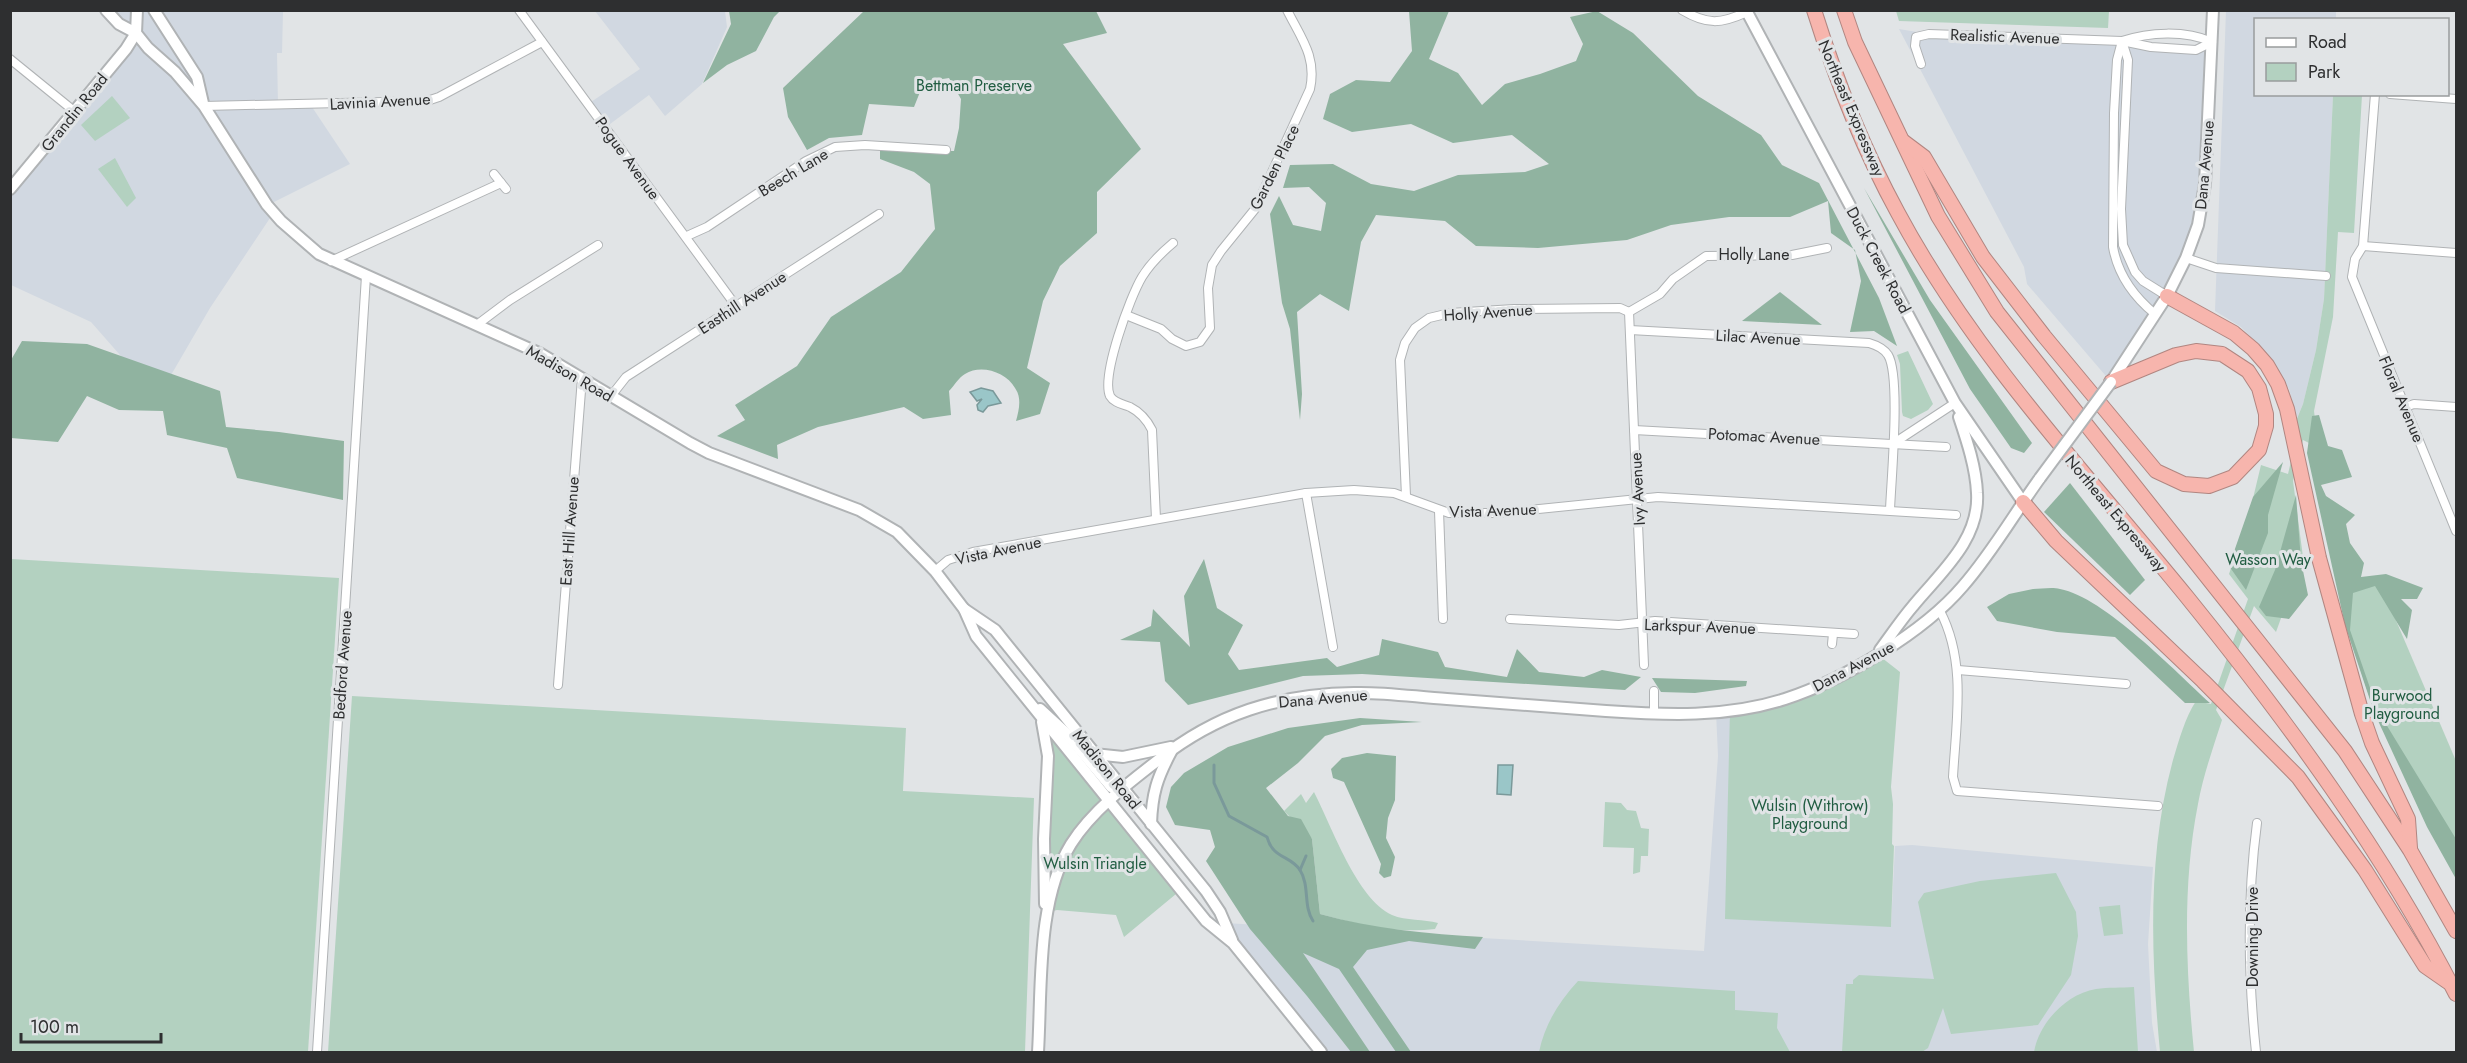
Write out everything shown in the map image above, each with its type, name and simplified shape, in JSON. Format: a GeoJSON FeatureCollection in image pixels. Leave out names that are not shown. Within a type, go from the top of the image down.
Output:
{"type":"FeatureCollection","features":[{"type":"Feature","properties":{"kind":"highway","name":"Northeast Expressway"},"geometry":{"type":"LineString","coordinates":[[1814,10],[1856,125],[1897,213],[1942,287],[2000,371],[2188,599],[2329,782],[2382,860],[2430,941],[2454,989]]}},
{"type":"Feature","properties":{"kind":"highway","name":"Northeast Expressway"},"geometry":{"type":"LineString","coordinates":[[1844,10],[1855,42],[1938,216],[1997,312],[2345,751],[2410,850],[2457,931]]}},
{"type":"Feature","properties":{"kind":"highway"},"geometry":{"type":"LineString","coordinates":[[1901,140],[1924,158],[1983,257],[2044,336],[2156,471],[2184,484],[2209,486],[2233,477],[2259,450],[2266,426],[2266,414],[2259,388],[2248,371],[2222,354],[2196,351],[2176,355],[2111,382]]}},
{"type":"Feature","properties":{"kind":"highway"},"geometry":{"type":"LineString","coordinates":[[2166,296],[2234,333],[2253,349],[2278,384],[2287,410],[2319,558],[2362,714],[2372,743],[2408,819],[2410,850]]}},
{"type":"Feature","properties":{"kind":"highway"},"geometry":{"type":"LineString","coordinates":[[2023,502],[2056,541],[2203,681],[2298,777],[2365,870],[2425,966],[2454,989]]}},
{"type":"Feature","properties":{"kind":"street","name":"Madison Road"},"geometry":{"type":"LineString","coordinates":[[106,10],[119,24],[136,33],[148,48],[183,80],[204,106],[267,205],[299,238],[331,261],[478,324],[541,354],[709,453],[873,516],[909,542],[964,609],[976,636],[1021,693],[1206,921],[1233,943],[1321,1053]]}},
{"type":"Feature","properties":{"kind":"street"},"geometry":{"type":"LineString","coordinates":[[136,10],[136,33]]}},
{"type":"Feature","properties":{"kind":"street","name":"Madison Road"},"geometry":{"type":"LineString","coordinates":[[154,10],[197,77],[204,106]]}},
{"type":"Feature","properties":{"kind":"street","name":"Pogue Avenue"},"geometry":{"type":"LineString","coordinates":[[519,10],[687,236],[736,306]]}},
{"type":"Feature","properties":{"kind":"street","name":"Garden Place"},"geometry":{"type":"LineString","coordinates":[[1126,315],[1161,329],[1172,339],[1186,346],[1200,342],[1210,328],[1208,288],[1212,266],[1221,251],[1255,209],[1311,89],[1314,75],[1311,56],[1287,10]]}},
{"type":"Feature","properties":{"kind":"street"},"geometry":{"type":"LineString","coordinates":[[1682,10],[1694,17],[1718,22],[1729,21],[1747,11]]}},
{"type":"Feature","properties":{"kind":"street","name":"Dana Avenue"},"geometry":{"type":"LineString","coordinates":[[1045,913],[1058,872],[1070,845],[1085,826],[1122,789],[1174,747],[1218,721],[1262,704],[1294,697],[1356,692],[1654,714],[1725,711],[1786,699],[1844,673],[1899,641],[1940,611],[1988,556],[2023,502],[2111,382],[2166,296],[2186,258],[2198,225],[2205,184],[2213,10]]}},
{"type":"Feature","properties":{"kind":"street","name":"Duck Creek Road"},"geometry":{"type":"LineString","coordinates":[[1747,11],[1954,403],[2023,502]]}},
{"type":"Feature","properties":{"kind":"street","name":"Grandin Road"},"geometry":{"type":"LineString","coordinates":[[12,184],[126,49],[136,33]]}},
{"type":"Feature","properties":{"kind":"street","name":"Realistic Avenue"},"geometry":{"type":"LineString","coordinates":[[1921,64],[1915,46],[1916,38],[1929,34],[2122,41],[2151,47],[2196,50],[2212,42]]}},
{"type":"Feature","properties":{"kind":"street","name":"Realistic Avenue"},"geometry":{"type":"LineString","coordinates":[[2122,41],[2153,35],[2196,35],[2212,42]]}},
{"type":"Feature","properties":{"kind":"street"},"geometry":{"type":"LineString","coordinates":[[2122,41],[2128,60],[2121,209],[2123,245],[2135,272],[2143,281],[2166,296]]}},
{"type":"Feature","properties":{"kind":"street"},"geometry":{"type":"LineString","coordinates":[[2122,41],[2117,60],[2114,113],[2113,247],[2116,263],[2124,280],[2155,314]]}},
{"type":"Feature","properties":{"kind":"street","name":"Lavinia Avenue"},"geometry":{"type":"LineString","coordinates":[[204,106],[427,101],[439,98],[542,42]]}},
{"type":"Feature","properties":{"kind":"street"},"geometry":{"type":"LineString","coordinates":[[10,58],[74,111]]}},
{"type":"Feature","properties":{"kind":"street"},"geometry":{"type":"LineString","coordinates":[[2375,96],[2363,246],[2457,253]]}},
{"type":"Feature","properties":{"kind":"street"},"geometry":{"type":"LineString","coordinates":[[2417,96],[2457,99]]}},
{"type":"Feature","properties":{"kind":"street","name":"Beech Lane"},"geometry":{"type":"LineString","coordinates":[[687,236],[707,226],[806,161],[835,147],[865,145],[946,150]]}},
{"type":"Feature","properties":{"kind":"street"},"geometry":{"type":"LineString","coordinates":[[331,261],[504,186],[494,174]]}},
{"type":"Feature","properties":{"kind":"street","name":"Easthill Avenue"},"geometry":{"type":"LineString","coordinates":[[611,396],[626,377],[879,214]]}},
{"type":"Feature","properties":{"kind":"street"},"geometry":{"type":"LineString","coordinates":[[1156,519],[1152,430],[1138,413],[1113,400],[1109,393],[1109,380],[1126,315],[1142,277],[1153,262],[1173,243]]}},
{"type":"Feature","properties":{"kind":"street"},"geometry":{"type":"LineString","coordinates":[[478,324],[510,300],[598,245]]}},
{"type":"Feature","properties":{"kind":"street","name":"Floral Avenue"},"geometry":{"type":"LineString","coordinates":[[2363,246],[2353,267],[2352,277],[2356,290],[2457,531]]}},
{"type":"Feature","properties":{"kind":"street","name":"Holly Lane"},"geometry":{"type":"LineString","coordinates":[[1629,312],[1660,294],[1673,279],[1706,256],[1792,255],[1827,248]]}},
{"type":"Feature","properties":{"kind":"street"},"geometry":{"type":"LineString","coordinates":[[2186,258],[2216,268],[2325,276]]}},
{"type":"Feature","properties":{"kind":"street","name":"Bedford Avenue"},"geometry":{"type":"LineString","coordinates":[[317,1053],[366,276]]}},
{"type":"Feature","properties":{"kind":"street","name":"Holly Avenue"},"geometry":{"type":"LineString","coordinates":[[1406,496],[1400,360],[1409,335],[1421,323],[1442,314],[1514,309],[1620,308],[1629,312]]}},
{"type":"Feature","properties":{"kind":"street","name":"Ivy Avenue"},"geometry":{"type":"LineString","coordinates":[[1629,312],[1644,665]]}},
{"type":"Feature","properties":{"kind":"street","name":"Lilac Avenue"},"geometry":{"type":"LineString","coordinates":[[1630,330],[1869,343],[1888,354],[1893,371],[1894,444]]}},
{"type":"Feature","properties":{"kind":"street","name":"East Hill Avenue"},"geometry":{"type":"LineString","coordinates":[[558,685],[582,378]]}},
{"type":"Feature","properties":{"kind":"street"},"geometry":{"type":"LineString","coordinates":[[1878,654],[1914,604],[1948,566],[1963,545],[1974,518],[1978,494],[1954,403],[1894,444],[1890,510]]}},
{"type":"Feature","properties":{"kind":"street"},"geometry":{"type":"LineString","coordinates":[[2405,407],[2414,404],[2457,407]]}},
{"type":"Feature","properties":{"kind":"street","name":"Potomac Avenue"},"geometry":{"type":"LineString","coordinates":[[1634,430],[1947,447]]}},
{"type":"Feature","properties":{"kind":"street","name":"Vista Avenue"},"geometry":{"type":"LineString","coordinates":[[935,571],[955,556],[1306,493],[1354,490],[1379,491],[1406,496],[1439,511],[1498,513],[1658,497],[1956,515]]}},
{"type":"Feature","properties":{"kind":"street"},"geometry":{"type":"LineString","coordinates":[[1306,493],[1333,647]]}},
{"type":"Feature","properties":{"kind":"street"},"geometry":{"type":"LineString","coordinates":[[1439,511],[1443,619]]}},
{"type":"Feature","properties":{"kind":"street","name":"Madison Road"},"geometry":{"type":"LineString","coordinates":[[964,609],[995,630],[1206,891],[1220,912],[1233,943]]}},
{"type":"Feature","properties":{"kind":"street"},"geometry":{"type":"LineString","coordinates":[[1940,611],[1949,628],[1958,670],[1953,777],[1957,791],[2158,806]]}},
{"type":"Feature","properties":{"kind":"street","name":"Larkspur Avenue"},"geometry":{"type":"LineString","coordinates":[[1510,619],[1619,625],[1655,621],[1854,634]]}},
{"type":"Feature","properties":{"kind":"street"},"geometry":{"type":"LineString","coordinates":[[1832,644],[1833,634]]}},
{"type":"Feature","properties":{"kind":"street"},"geometry":{"type":"LineString","coordinates":[[1958,670],[2126,684]]}},
{"type":"Feature","properties":{"kind":"street"},"geometry":{"type":"LineString","coordinates":[[1654,691],[1654,714]]}},
{"type":"Feature","properties":{"kind":"street"},"geometry":{"type":"LineString","coordinates":[[1021,693],[1065,732],[1111,787],[1122,789]]}},
{"type":"Feature","properties":{"kind":"street"},"geometry":{"type":"LineString","coordinates":[[1038,1053],[1045,913],[1044,839],[1048,756],[1042,719]]}},
{"type":"Feature","properties":{"kind":"street"},"geometry":{"type":"LineString","coordinates":[[1094,754],[1123,757],[1174,747]]}},
{"type":"Feature","properties":{"kind":"street"},"geometry":{"type":"LineString","coordinates":[[1151,824],[1152,796],[1159,774],[1174,747]]}},
{"type":"Feature","properties":{"kind":"street","name":"Downing Drive"},"geometry":{"type":"LineString","coordinates":[[2256,1053],[2250,920],[2258,823]]}},
{"type":"Feature","properties":{"kind":"shaded area"},"geometry":{"type":"Polygon","coordinates":[[[106,11],[283,11],[282,53],[277,53],[278,105],[310,104],[350,164],[268,205],[274,212],[210,308],[167,382],[127,363],[91,322],[11,285],[11,189],[136,33],[106,11]]]}},
{"type":"Feature","properties":{"kind":"shaded area"},"geometry":{"type":"Polygon","coordinates":[[[595,11],[725,11],[727,27],[702,84],[665,116],[649,95],[606,127],[588,104],[640,69],[595,11]]]}},
{"type":"Feature","properties":{"kind":"shaded area"},"geometry":{"type":"Polygon","coordinates":[[[2226,11],[2336,11],[2336,18],[2254,18],[2254,96],[2333,96],[2324,299],[2316,350],[2303,404],[2297,418],[2289,389],[2271,358],[2241,327],[2215,311],[2226,11]]]}},
{"type":"Feature","properties":{"kind":"shaded area"},"geometry":{"type":"Polygon","coordinates":[[[1899,29],[1929,34],[1993,35],[2195,50],[2212,42],[2205,184],[2186,258],[2111,382],[2027,284],[2024,267],[1899,29]]]}},
{"type":"Feature","properties":{"kind":"shaded area"},"geometry":{"type":"Polygon","coordinates":[[[1730,710],[1731,731],[1891,927],[1895,846],[1912,845],[2153,867],[2148,944],[2152,1023],[2157,1052],[1321,1052],[1233,943],[1225,923],[1704,951],[1718,756],[1716,712],[1730,710]]]}},
{"type":"Feature","properties":{"kind":"green space"},"geometry":{"type":"Polygon","coordinates":[[[729,11],[780,11],[774,17],[756,51],[727,65],[703,83],[731,24],[729,11]]]}},
{"type":"Feature","properties":{"kind":"green space","name":"Bettman Preserve"},"geometry":{"type":"Polygon","coordinates":[[[864,11],[1096,11],[1107,33],[1063,44],[1141,149],[1097,192],[1097,233],[1060,266],[1043,301],[1027,368],[1050,383],[1040,414],[1016,421],[1019,400],[1011,382],[993,371],[971,371],[963,375],[949,391],[951,415],[923,419],[904,407],[818,427],[777,445],[778,459],[717,436],[745,420],[735,405],[797,366],[831,317],[901,272],[935,229],[930,184],[914,172],[880,159],[880,150],[954,151],[959,128],[961,99],[949,78],[924,82],[914,107],[869,104],[862,135],[829,138],[807,150],[788,117],[783,88],[864,11]]]}},
{"type":"Feature","properties":{"kind":"green space"},"geometry":{"type":"Polygon","coordinates":[[[1409,11],[1449,11],[1429,59],[1458,73],[1482,105],[1505,84],[1576,61],[1583,44],[1570,17],[1597,11],[1633,33],[1698,96],[1761,135],[1782,165],[1819,183],[1853,249],[1831,233],[1828,201],[1790,217],[1729,217],[1671,225],[1627,240],[1538,248],[1476,246],[1445,221],[1376,215],[1361,242],[1349,311],[1320,294],[1297,312],[1302,394],[1300,420],[1290,329],[1282,303],[1270,214],[1279,196],[1293,225],[1321,231],[1326,203],[1309,187],[1283,188],[1290,165],[1333,164],[1371,184],[1414,191],[1458,175],[1525,172],[1549,164],[1512,135],[1453,143],[1411,124],[1352,132],[1323,119],[1330,94],[1356,80],[1390,82],[1412,51],[1409,11]]]}},
{"type":"Feature","properties":{"kind":"green space"},"geometry":{"type":"Polygon","coordinates":[[[1896,11],[2109,11],[2108,28],[1899,21],[1896,11]]]}},
{"type":"Feature","properties":{"kind":"green space"},"geometry":{"type":"Polygon","coordinates":[[[112,96],[130,118],[95,141],[81,125],[112,96]]]}},
{"type":"Feature","properties":{"kind":"green space","name":"Wasson Way"},"geometry":{"type":"Polygon","coordinates":[[[2333,96],[2362,96],[2354,233],[2338,232],[2333,317],[2314,411],[2317,435],[2311,444],[2303,440],[2293,481],[2303,557],[2276,632],[2254,606],[2216,710],[2222,720],[2200,794],[2193,835],[2188,897],[2189,990],[2194,1052],[2160,1052],[2153,906],[2159,832],[2165,796],[2185,722],[2196,701],[2211,704],[2248,599],[2229,574],[2249,515],[2261,465],[2288,474],[2298,431],[2296,421],[2303,404],[2316,350],[2324,299],[2333,96]]]}},
{"type":"Feature","properties":{"kind":"green space"},"geometry":{"type":"Polygon","coordinates":[[[115,158],[136,198],[127,207],[98,169],[115,158]]]}},
{"type":"Feature","properties":{"kind":"green space"},"geometry":{"type":"Polygon","coordinates":[[[1864,188],[1930,300],[2032,443],[2024,453],[2011,448],[1970,389],[1864,188]]]}},
{"type":"Feature","properties":{"kind":"green space"},"geometry":{"type":"Polygon","coordinates":[[[1856,253],[1879,298],[1897,346],[1874,331],[1850,332],[1861,281],[1856,253]]]}},
{"type":"Feature","properties":{"kind":"green space"},"geometry":{"type":"Polygon","coordinates":[[[1780,292],[1822,325],[1742,321],[1780,292]]]}},
{"type":"Feature","properties":{"kind":"green space"},"geometry":{"type":"Polygon","coordinates":[[[22,341],[87,344],[220,391],[226,427],[344,441],[343,500],[237,478],[227,448],[167,435],[163,411],[119,410],[87,396],[58,442],[11,438],[11,360],[22,341]]]}},
{"type":"Feature","properties":{"kind":"green space"},"geometry":{"type":"Polygon","coordinates":[[[1908,351],[1933,404],[1928,410],[1911,419],[1903,416],[1902,412],[1900,364],[1897,355],[1908,351]]]}},
{"type":"Feature","properties":{"kind":"green space"},"geometry":{"type":"Polygon","coordinates":[[[2319,415],[2328,446],[2342,450],[2352,477],[2321,485],[2326,496],[2355,515],[2346,524],[2350,543],[2364,563],[2361,577],[2386,574],[2423,588],[2417,599],[2401,599],[2412,610],[2407,639],[2375,586],[2353,593],[2350,630],[2378,711],[2456,839],[2456,879],[2427,827],[2374,712],[2345,625],[2307,453],[2312,416],[2319,415]]]}},
{"type":"Feature","properties":{"kind":"green space"},"geometry":{"type":"Polygon","coordinates":[[[2283,462],[2268,515],[2268,533],[2246,590],[2229,566],[2253,497],[2283,462]]]}},
{"type":"Feature","properties":{"kind":"green space"},"geometry":{"type":"Polygon","coordinates":[[[2070,483],[2145,580],[2130,595],[2044,512],[2070,483]]]}},
{"type":"Feature","properties":{"kind":"green space"},"geometry":{"type":"Polygon","coordinates":[[[2296,495],[2301,561],[2308,595],[2289,619],[2266,616],[2259,607],[2275,570],[2296,495]]]}},
{"type":"Feature","properties":{"kind":"green space"},"geometry":{"type":"Polygon","coordinates":[[[11,559],[339,578],[308,1052],[11,1052],[11,559]]]}},
{"type":"Feature","properties":{"kind":"green space"},"geometry":{"type":"Polygon","coordinates":[[[1204,559],[1217,608],[1243,625],[1228,654],[1239,670],[1327,658],[1337,667],[1379,655],[1382,639],[1438,652],[1445,667],[1507,677],[1517,649],[1539,672],[1584,677],[1602,670],[1641,677],[1625,690],[1362,674],[1303,676],[1188,705],[1165,681],[1160,642],[1120,640],[1151,626],[1153,609],[1190,647],[1184,596],[1204,559]]]}},
{"type":"Feature","properties":{"kind":"green space","name":"Burwood Playground"},"geometry":{"type":"Polygon","coordinates":[[[2380,583],[2456,761],[2456,873],[2373,708],[2349,632],[2345,596],[2356,587],[2380,583]]]}},
{"type":"Feature","properties":{"kind":"green space"},"geometry":{"type":"Polygon","coordinates":[[[2033,589],[2060,589],[2078,595],[2097,606],[2139,637],[2210,703],[2185,703],[2115,637],[2057,632],[1997,621],[1987,607],[2009,594],[2033,589]]]}},
{"type":"Feature","properties":{"kind":"green space","name":"Wulsin (Withrow) Playground"},"geometry":{"type":"Polygon","coordinates":[[[1877,654],[1900,672],[1891,787],[1892,844],[1894,846],[1891,927],[1725,919],[1730,710],[1786,699],[1877,654]]]}},
{"type":"Feature","properties":{"kind":"green space"},"geometry":{"type":"Polygon","coordinates":[[[1652,678],[1747,681],[1746,686],[1695,693],[1661,692],[1652,678]]]}},
{"type":"Feature","properties":{"kind":"green space"},"geometry":{"type":"Polygon","coordinates":[[[352,696],[906,728],[903,791],[1034,798],[1025,1052],[328,1052],[352,696]]]}},
{"type":"Feature","properties":{"kind":"green space"},"geometry":{"type":"Polygon","coordinates":[[[1360,718],[1422,722],[1362,725],[1325,736],[1298,763],[1266,788],[1288,816],[1301,819],[1312,839],[1320,914],[1361,924],[1401,930],[1483,937],[1475,949],[1409,941],[1367,950],[1353,967],[1411,1052],[1396,1052],[1339,969],[1303,953],[1370,1052],[1351,1052],[1250,929],[1206,861],[1215,847],[1210,830],[1175,825],[1166,807],[1171,787],[1184,773],[1228,747],[1288,728],[1360,718]]]}},
{"type":"Feature","properties":{"kind":"green space","name":"Wulsin Triangle"},"geometry":{"type":"Polygon","coordinates":[[[1042,719],[1182,889],[1124,937],[1116,915],[1057,910],[1045,913],[1048,756],[1042,719]]]}},
{"type":"Feature","properties":{"kind":"green space"},"geometry":{"type":"Polygon","coordinates":[[[1367,753],[1396,756],[1395,800],[1388,818],[1386,838],[1395,857],[1391,876],[1384,878],[1379,873],[1381,864],[1344,782],[1333,778],[1331,769],[1342,758],[1367,753]]]}},
{"type":"Feature","properties":{"kind":"green space"},"geometry":{"type":"Polygon","coordinates":[[[1314,792],[1347,861],[1379,907],[1392,915],[1403,918],[1438,923],[1435,929],[1391,929],[1320,914],[1312,839],[1284,811],[1301,794],[1306,803],[1314,792]]]}},
{"type":"Feature","properties":{"kind":"green space"},"geometry":{"type":"Polygon","coordinates":[[[1605,802],[1621,803],[1627,810],[1636,811],[1641,828],[1649,829],[1648,856],[1641,856],[1640,872],[1633,874],[1634,848],[1603,847],[1605,802]]]}},
{"type":"Feature","properties":{"kind":"green space"},"geometry":{"type":"Polygon","coordinates":[[[2056,873],[2076,912],[2078,936],[2071,975],[2038,1025],[1951,1034],[1943,1008],[1928,1048],[1922,1052],[1842,1052],[1846,984],[1853,984],[1853,980],[1859,975],[1934,979],[1918,902],[1924,893],[1980,881],[2056,873]]]}},
{"type":"Feature","properties":{"kind":"green space"},"geometry":{"type":"Polygon","coordinates":[[[2120,905],[2123,934],[2104,936],[2099,907],[2120,905]]]}},
{"type":"Feature","properties":{"kind":"green space"},"geometry":{"type":"Polygon","coordinates":[[[1578,981],[1735,991],[1735,1010],[1778,1013],[1777,1028],[1790,1052],[1539,1052],[1553,1014],[1578,981]]]}},
{"type":"Feature","properties":{"kind":"green space"},"geometry":{"type":"Polygon","coordinates":[[[2134,987],[2138,1052],[2034,1052],[2048,1021],[2074,997],[2096,989],[2134,987]]]}},
{"type":"Feature","properties":{"kind":"water"},"geometry":{"type":"Polygon","coordinates":[[[981,388],[993,391],[1001,403],[988,406],[983,412],[978,410],[977,405],[982,399],[977,401],[970,392],[981,388]]]}},
{"type":"Feature","properties":{"kind":"water"},"geometry":{"type":"Polygon","coordinates":[[[1498,765],[1513,765],[1511,795],[1497,794],[1498,765]]]}},
{"type":"Feature","properties":{"kind":"waterway"},"geometry":{"type":"LineString","coordinates":[[1214,765],[1214,783],[1229,816],[1267,837],[1273,849],[1300,870],[1305,883],[1308,909],[1313,921]]}},
{"type":"Feature","properties":{"kind":"waterway"},"geometry":{"type":"LineString","coordinates":[[1300,870],[1306,856]]}}]}
